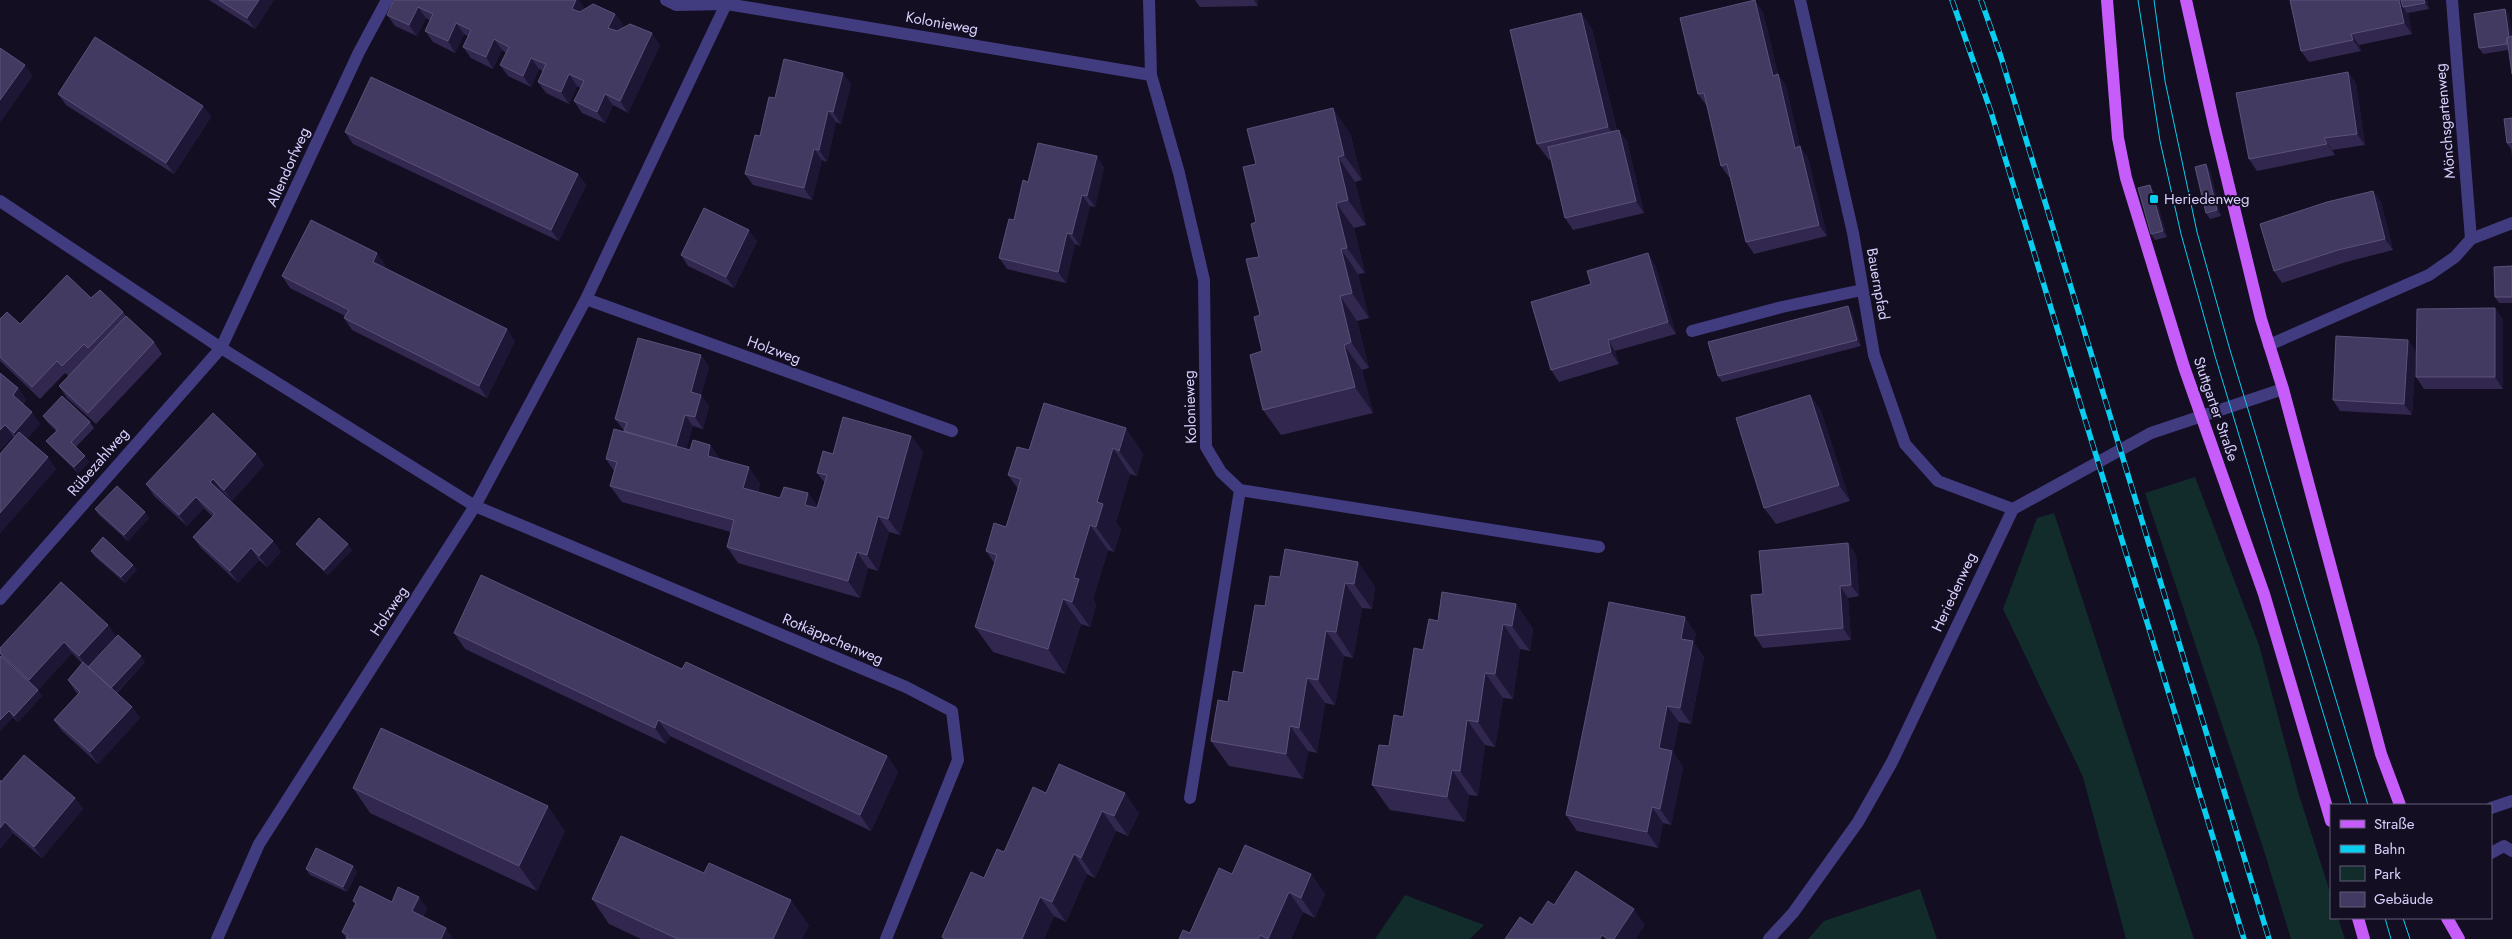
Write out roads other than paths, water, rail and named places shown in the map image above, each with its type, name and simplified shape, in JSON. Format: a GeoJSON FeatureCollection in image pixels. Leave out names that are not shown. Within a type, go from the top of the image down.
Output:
{"type":"FeatureCollection","features":[{"type":"Feature","properties":{"kind":"main road","name":"Stuttgarter Straße"},"geometry":{"type":"LineString","coordinates":[[2107,0],[2118,138],[2126,178],[2184,367],[2264,594],[2330,818]]}},
{"type":"Feature","properties":{"kind":"main road"},"geometry":{"type":"LineString","coordinates":[[2186,0],[2214,125],[2269,345],[2283,389],[2381,754],[2400,804]]}},
{"type":"Feature","properties":{"kind":"main road"},"geometry":{"type":"LineString","coordinates":[[2358,919],[2364,939]]}},
{"type":"Feature","properties":{"kind":"main road"},"geometry":{"type":"LineString","coordinates":[[2448,919],[2459,939]]}},
{"type":"Feature","properties":{"kind":"street","name":"Allendorfweg"},"geometry":{"type":"LineString","coordinates":[[221,348],[351,70],[387,0]]}},
{"type":"Feature","properties":{"kind":"street"},"geometry":{"type":"LineString","coordinates":[[666,0],[676,4],[728,2]]}},
{"type":"Feature","properties":{"kind":"street","name":"Kolonieweg"},"geometry":{"type":"LineString","coordinates":[[1149,0],[1151,75],[1180,173],[1204,280],[1206,447],[1221,472],[1240,490]]}},
{"type":"Feature","properties":{"kind":"street","name":"Bauernpfad"},"geometry":{"type":"LineString","coordinates":[[1800,0],[1853,232],[1874,355],[1905,444],[1938,481],[2012,509]]}},
{"type":"Feature","properties":{"kind":"street","name":"Mönchsgartenweg"},"geometry":{"type":"LineString","coordinates":[[2452,0],[2471,240]]}},
{"type":"Feature","properties":{"kind":"street","name":"Kolonieweg"},"geometry":{"type":"LineString","coordinates":[[728,2],[1151,75]]}},
{"type":"Feature","properties":{"kind":"street","name":"Holzweg"},"geometry":{"type":"LineString","coordinates":[[217,939],[259,844],[475,506],[586,299],[728,2]]}},
{"type":"Feature","properties":{"kind":"street"},"geometry":{"type":"LineString","coordinates":[[0,201],[221,348],[475,506]]}},
{"type":"Feature","properties":{"kind":"street"},"geometry":{"type":"LineString","coordinates":[[2269,345],[2430,275],[2455,257],[2471,240],[2512,223]]}},
{"type":"Feature","properties":{"kind":"street"},"geometry":{"type":"LineString","coordinates":[[1692,331],[1782,307],[1862,290]]}},
{"type":"Feature","properties":{"kind":"street","name":"Holzweg"},"geometry":{"type":"LineString","coordinates":[[586,299],[952,431]]}},
{"type":"Feature","properties":{"kind":"street","name":"Rübezahlweg"},"geometry":{"type":"LineString","coordinates":[[0,599],[221,348]]}},
{"type":"Feature","properties":{"kind":"street"},"geometry":{"type":"LineString","coordinates":[[2012,509],[2151,433],[2283,389]]}},
{"type":"Feature","properties":{"kind":"street"},"geometry":{"type":"LineString","coordinates":[[1190,798],[1240,490],[1599,547]]}},
{"type":"Feature","properties":{"kind":"street","name":"Rotkäppchenweg"},"geometry":{"type":"LineString","coordinates":[[475,506],[906,687],[952,711],[958,760],[886,939]]}},
{"type":"Feature","properties":{"kind":"street","name":"Heriedenweg"},"geometry":{"type":"LineString","coordinates":[[1769,939],[1793,913],[1858,822],[1892,762],[2012,509]]}},
{"type":"Feature","properties":{"kind":"street"},"geometry":{"type":"LineString","coordinates":[[2492,808],[2512,801]]}},
{"type":"Feature","properties":{"kind":"street"},"geometry":{"type":"LineString","coordinates":[[2492,852],[2504,846],[2512,851]]}},
{"type":"Feature","properties":{"kind":"tram line"},"geometry":{"type":"LineString","coordinates":[[2138,0],[2160,141],[2181,234],[2215,356],[2351,804]]}},
{"type":"Feature","properties":{"kind":"tram line"},"geometry":{"type":"LineString","coordinates":[[2154,0],[2165,81],[2197,232],[2230,350],[2368,804]]}},
{"type":"Feature","properties":{"kind":"tram line"},"geometry":{"type":"LineString","coordinates":[[2385,919],[2391,939]]}},
{"type":"Feature","properties":{"kind":"tram line"},"geometry":{"type":"LineString","coordinates":[[2403,919],[2410,939]]}},
{"type":"Feature","properties":{"kind":"railway"},"geometry":{"type":"LineString","coordinates":[[1952,0],[1991,112],[2244,939]]}},
{"type":"Feature","properties":{"kind":"railway"},"geometry":{"type":"LineString","coordinates":[[1981,0],[2001,57],[2269,939]]}},
{"type":"Feature","properties":{"kind":"place","name":"Heriedenweg"},"geometry":{"type":"Point","coordinates":[2154,199]}}]}
